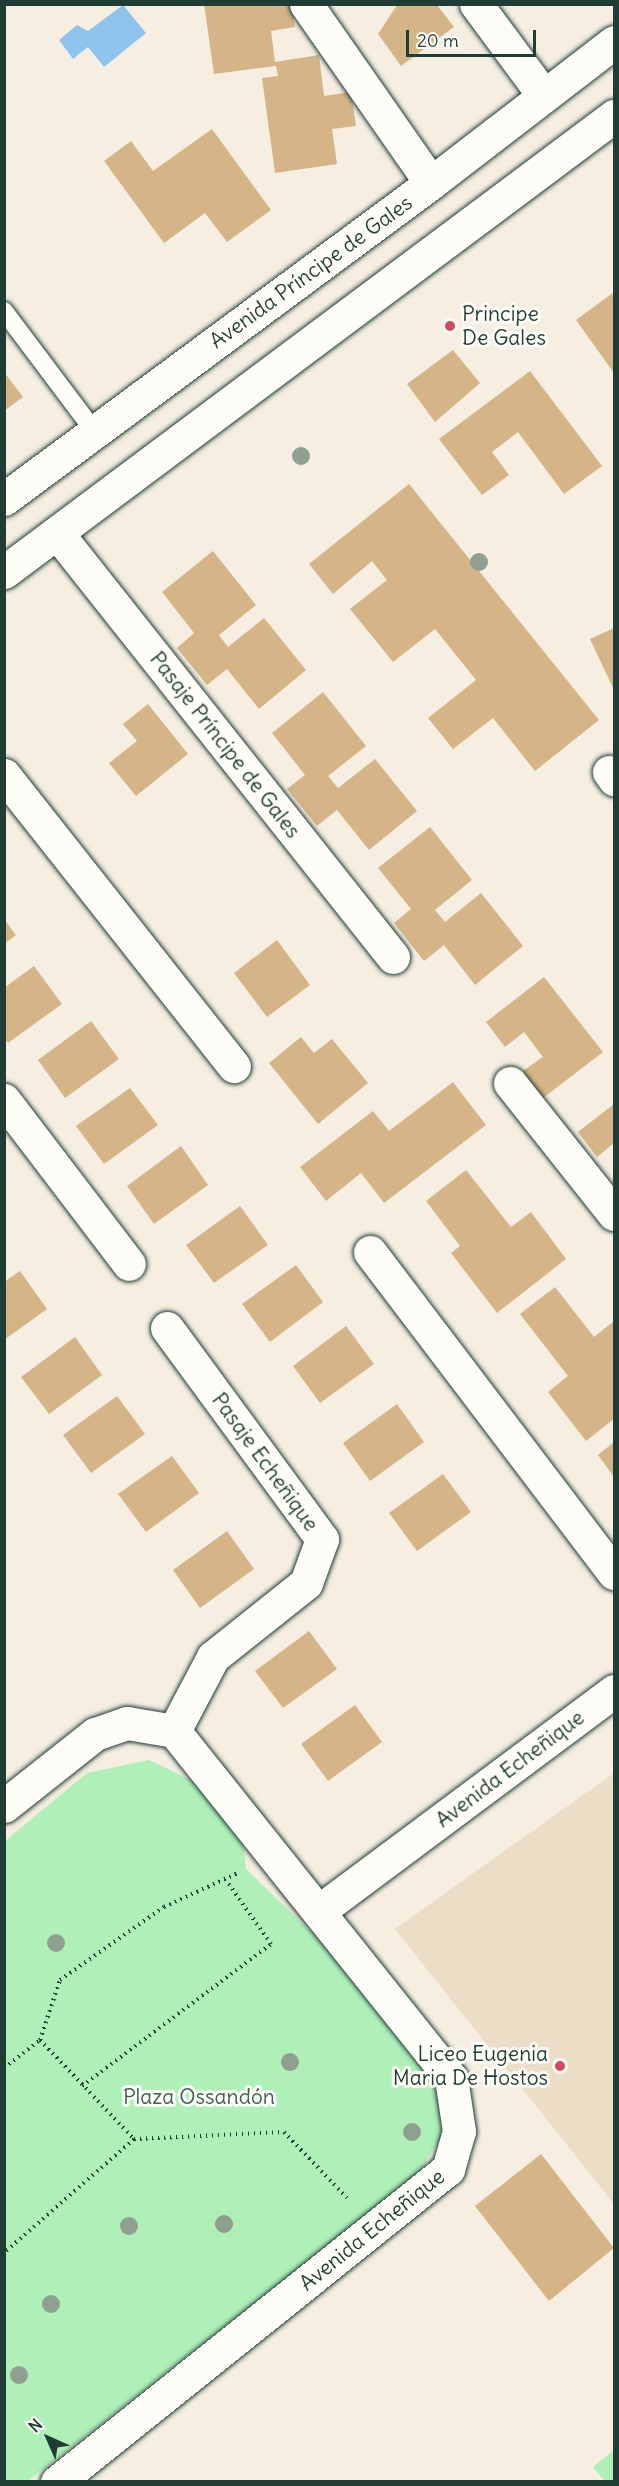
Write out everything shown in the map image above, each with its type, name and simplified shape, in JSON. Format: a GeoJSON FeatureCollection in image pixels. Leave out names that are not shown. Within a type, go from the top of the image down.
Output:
{"type":"FeatureCollection","features":[{"type":"Feature","properties":{"kind":"street"},"geometry":{"type":"LineString","coordinates":[[306,4],[431,183]]}},
{"type":"Feature","properties":{"kind":"street"},"geometry":{"type":"LineString","coordinates":[[476,4],[544,96]]}},
{"type":"Feature","properties":{"kind":"street","name":"Avenida Príncipe de Gales"},"geometry":{"type":"LineString","coordinates":[[4,499],[431,183],[615,42]]}},
{"type":"Feature","properties":{"kind":"street"},"geometry":{"type":"LineString","coordinates":[[4,572],[615,116]]}},
{"type":"Feature","properties":{"kind":"street","name":"Pasaje Príncipe de Gales"},"geometry":{"type":"LineString","coordinates":[[57,533],[393,957]]}},
{"type":"Feature","properties":{"kind":"street"},"geometry":{"type":"LineString","coordinates":[[4,775],[234,1066]]}},
{"type":"Feature","properties":{"kind":"street"},"geometry":{"type":"LineString","coordinates":[[510,1083],[615,1214]]}},
{"type":"Feature","properties":{"kind":"street"},"geometry":{"type":"LineString","coordinates":[[4,1100],[129,1264]]}},
{"type":"Feature","properties":{"kind":"street"},"geometry":{"type":"LineString","coordinates":[[370,1252],[615,1573]]}},
{"type":"Feature","properties":{"kind":"street","name":"Pasaje Echeñique"},"geometry":{"type":"LineString","coordinates":[[167,1328],[322,1539],[306,1583],[213,1657],[174,1731]]}},
{"type":"Feature","properties":{"kind":"street","name":"Avenida Echeñique"},"geometry":{"type":"LineString","coordinates":[[319,1911],[615,1691]]}},
{"type":"Feature","properties":{"kind":"street"},"geometry":{"type":"LineString","coordinates":[[4,1806],[95,1734],[127,1723],[174,1731]]}},
{"type":"Feature","properties":{"kind":"street","name":"Avenida Echeñique"},"geometry":{"type":"LineString","coordinates":[[57,2481],[448,2169],[459,2131],[451,2078],[174,1731]]}},
{"type":"Feature","properties":{"kind":"lane"},"geometry":{"type":"LineString","coordinates":[[4,311],[94,431]]}},
{"type":"Feature","properties":{"kind":"path"},"geometry":{"type":"LineString","coordinates":[[4,2068],[40,2040],[60,1980],[164,1907],[226,1881],[246,1869],[266,1849]]}},
{"type":"Feature","properties":{"kind":"path"},"geometry":{"type":"LineString","coordinates":[[82,2086],[271,1944],[226,1881]]}},
{"type":"Feature","properties":{"kind":"path"},"geometry":{"type":"LineString","coordinates":[[40,2040],[134,2139]]}},
{"type":"Feature","properties":{"kind":"path"},"geometry":{"type":"LineString","coordinates":[[4,2253],[134,2139],[285,2132],[375,2229]]}},
{"type":"Feature","properties":{"kind":"shaded area","name":"Liceo Eugenia Maria De Hostos"},"geometry":{"type":"Polygon","coordinates":[[[614,1773],[614,2204],[395,1929],[614,1773]]]}},
{"type":"Feature","properties":{"kind":"green space","name":"Plaza Ossandón"},"geometry":{"type":"Polygon","coordinates":[[[149,1760],[195,1782],[243,1842],[246,1869],[331,1951],[436,2083],[442,2136],[417,2175],[28,2481],[5,2481],[5,1841],[87,1773],[149,1760]]]}},
{"type":"Feature","properties":{"kind":"green space"},"geometry":{"type":"Polygon","coordinates":[[[614,2450],[614,2481],[605,2481],[593,2467],[614,2450]]]}},
{"type":"Feature","properties":{"kind":"water"},"geometry":{"type":"Polygon","coordinates":[[[123,5],[146,33],[104,67],[88,47],[73,59],[59,40],[77,25],[88,31],[123,5]]]}},
{"type":"Feature","properties":{"kind":"building"},"geometry":{"type":"Polygon","coordinates":[[[204,4],[291,4],[295,27],[271,31],[275,62],[319,55],[324,96],[351,92],[356,126],[332,129],[337,164],[275,173],[262,78],[278,76],[276,66],[214,74],[204,4]]]}},
{"type":"Feature","properties":{"kind":"building"},"geometry":{"type":"Polygon","coordinates":[[[397,5],[437,5],[454,27],[401,66],[378,34],[397,5]]]}},
{"type":"Feature","properties":{"kind":"building"},"geometry":{"type":"Polygon","coordinates":[[[212,129],[271,210],[227,242],[205,213],[164,243],[104,161],[131,141],[153,171],[212,129]]]}},
{"type":"Feature","properties":{"kind":"building"},"geometry":{"type":"Polygon","coordinates":[[[614,292],[614,373],[576,320],[614,292]]]}},
{"type":"Feature","properties":{"kind":"building"},"geometry":{"type":"Polygon","coordinates":[[[453,350],[480,383],[435,422],[407,384],[453,350]]]}},
{"type":"Feature","properties":{"kind":"building"},"geometry":{"type":"Polygon","coordinates":[[[530,371],[602,466],[564,494],[518,432],[492,452],[509,475],[482,495],[439,439],[530,371]]]}},
{"type":"Feature","properties":{"kind":"building"},"geometry":{"type":"Polygon","coordinates":[[[4,372],[23,397],[4,411],[4,372]]]}},
{"type":"Feature","properties":{"kind":"building"},"geometry":{"type":"Polygon","coordinates":[[[409,484],[599,720],[535,771],[493,718],[453,749],[428,718],[476,680],[435,629],[393,662],[350,609],[387,580],[372,561],[333,594],[309,564],[409,484]]]}},
{"type":"Feature","properties":{"kind":"building"},"geometry":{"type":"Polygon","coordinates":[[[213,551],[256,605],[219,635],[228,647],[264,618],[306,670],[259,709],[227,669],[207,685],[177,648],[194,633],[162,592],[213,551]]]}},
{"type":"Feature","properties":{"kind":"building"},"geometry":{"type":"Polygon","coordinates":[[[614,628],[614,690],[590,639],[614,628]]]}},
{"type":"Feature","properties":{"kind":"building"},"geometry":{"type":"Polygon","coordinates":[[[323,692],[366,746],[328,776],[338,788],[375,759],[417,811],[369,850],[337,810],[317,826],[287,789],[305,775],[272,733],[323,692]]]}},
{"type":"Feature","properties":{"kind":"building"},"geometry":{"type":"Polygon","coordinates":[[[148,704],[188,754],[136,796],[109,763],[137,741],[123,724],[148,704]]]}},
{"type":"Feature","properties":{"kind":"building"},"geometry":{"type":"Polygon","coordinates":[[[430,827],[472,880],[435,910],[445,922],[481,893],[523,946],[475,985],[444,945],[424,961],[394,923],[411,909],[378,868],[430,827]]]}},
{"type":"Feature","properties":{"kind":"building"},"geometry":{"type":"Polygon","coordinates":[[[4,919],[16,935],[4,944],[4,919]]]}},
{"type":"Feature","properties":{"kind":"building"},"geometry":{"type":"Polygon","coordinates":[[[277,940],[310,985],[267,1017],[234,973],[277,940]]]}},
{"type":"Feature","properties":{"kind":"building"},"geometry":{"type":"Polygon","coordinates":[[[34,966],[62,1004],[8,1043],[4,1038],[4,988],[34,966]]]}},
{"type":"Feature","properties":{"kind":"building"},"geometry":{"type":"Polygon","coordinates":[[[544,977],[603,1052],[543,1098],[523,1071],[543,1057],[524,1032],[505,1047],[486,1022],[544,977]]]}},
{"type":"Feature","properties":{"kind":"building"},"geometry":{"type":"Polygon","coordinates":[[[91,1021],[119,1059],[65,1098],[38,1060],[91,1021]]]}},
{"type":"Feature","properties":{"kind":"building"},"geometry":{"type":"Polygon","coordinates":[[[301,1037],[314,1053],[332,1039],[368,1083],[318,1124],[269,1063],[301,1037]]]}},
{"type":"Feature","properties":{"kind":"building"},"geometry":{"type":"Polygon","coordinates":[[[453,1082],[486,1125],[384,1203],[361,1173],[326,1201],[300,1167],[373,1111],[389,1131],[453,1082]]]}},
{"type":"Feature","properties":{"kind":"building"},"geometry":{"type":"Polygon","coordinates":[[[130,1088],[158,1125],[104,1164],[76,1126],[130,1088]]]}},
{"type":"Feature","properties":{"kind":"building"},"geometry":{"type":"Polygon","coordinates":[[[614,1104],[614,1143],[597,1157],[578,1132],[614,1104]]]}},
{"type":"Feature","properties":{"kind":"building"},"geometry":{"type":"Polygon","coordinates":[[[181,1146],[208,1185],[154,1224],[127,1186],[181,1146]]]}},
{"type":"Feature","properties":{"kind":"building"},"geometry":{"type":"Polygon","coordinates":[[[466,1170],[511,1227],[531,1212],[566,1259],[497,1313],[451,1253],[460,1246],[426,1201],[466,1170]]]}},
{"type":"Feature","properties":{"kind":"building"},"geometry":{"type":"Polygon","coordinates":[[[240,1206],[268,1245],[214,1283],[186,1245],[240,1206]]]}},
{"type":"Feature","properties":{"kind":"building"},"geometry":{"type":"Polygon","coordinates":[[[296,1265],[323,1302],[270,1342],[242,1304],[296,1265]]]}},
{"type":"Feature","properties":{"kind":"building"},"geometry":{"type":"Polygon","coordinates":[[[20,1271],[47,1309],[4,1340],[4,1282],[20,1271]]]}},
{"type":"Feature","properties":{"kind":"building"},"geometry":{"type":"Polygon","coordinates":[[[555,1287],[594,1337],[614,1321],[614,1419],[586,1441],[548,1392],[568,1376],[520,1314],[555,1287]]]}},
{"type":"Feature","properties":{"kind":"building"},"geometry":{"type":"Polygon","coordinates":[[[346,1326],[374,1364],[320,1403],[293,1366],[346,1326]]]}},
{"type":"Feature","properties":{"kind":"building"},"geometry":{"type":"Polygon","coordinates":[[[75,1337],[102,1375],[49,1414],[21,1377],[75,1337]]]}},
{"type":"Feature","properties":{"kind":"building"},"geometry":{"type":"Polygon","coordinates":[[[117,1396],[145,1434],[91,1473],[63,1435],[117,1396]]]}},
{"type":"Feature","properties":{"kind":"building"},"geometry":{"type":"Polygon","coordinates":[[[397,1404],[424,1442],[370,1481],[343,1443],[397,1404]]]}},
{"type":"Feature","properties":{"kind":"building"},"geometry":{"type":"Polygon","coordinates":[[[614,1442],[614,1477],[598,1455],[614,1442]]]}},
{"type":"Feature","properties":{"kind":"building"},"geometry":{"type":"Polygon","coordinates":[[[172,1456],[199,1493],[146,1532],[118,1494],[172,1456]]]}},
{"type":"Feature","properties":{"kind":"building"},"geometry":{"type":"Polygon","coordinates":[[[443,1474],[471,1512],[417,1551],[389,1513],[443,1474]]]}},
{"type":"Feature","properties":{"kind":"building"},"geometry":{"type":"Polygon","coordinates":[[[227,1531],[254,1569],[200,1608],[173,1570],[227,1531]]]}},
{"type":"Feature","properties":{"kind":"building"},"geometry":{"type":"Polygon","coordinates":[[[309,1631],[337,1669],[283,1708],[255,1671],[309,1631]]]}},
{"type":"Feature","properties":{"kind":"building"},"geometry":{"type":"Polygon","coordinates":[[[355,1705],[382,1742],[328,1781],[301,1744],[355,1705]]]}},
{"type":"Feature","properties":{"kind":"building"},"geometry":{"type":"Polygon","coordinates":[[[541,2154],[614,2248],[549,2301],[475,2206],[541,2154]]]}},
{"type":"Feature","properties":{"kind":"place","name":"Principe De Gales"},"geometry":{"type":"Point","coordinates":[450,326]}},
{"type":"Feature","properties":{"kind":"place","name":"Liceo Eugenia Maria De Hostos"},"geometry":{"type":"Point","coordinates":[560,2066]}}]}
